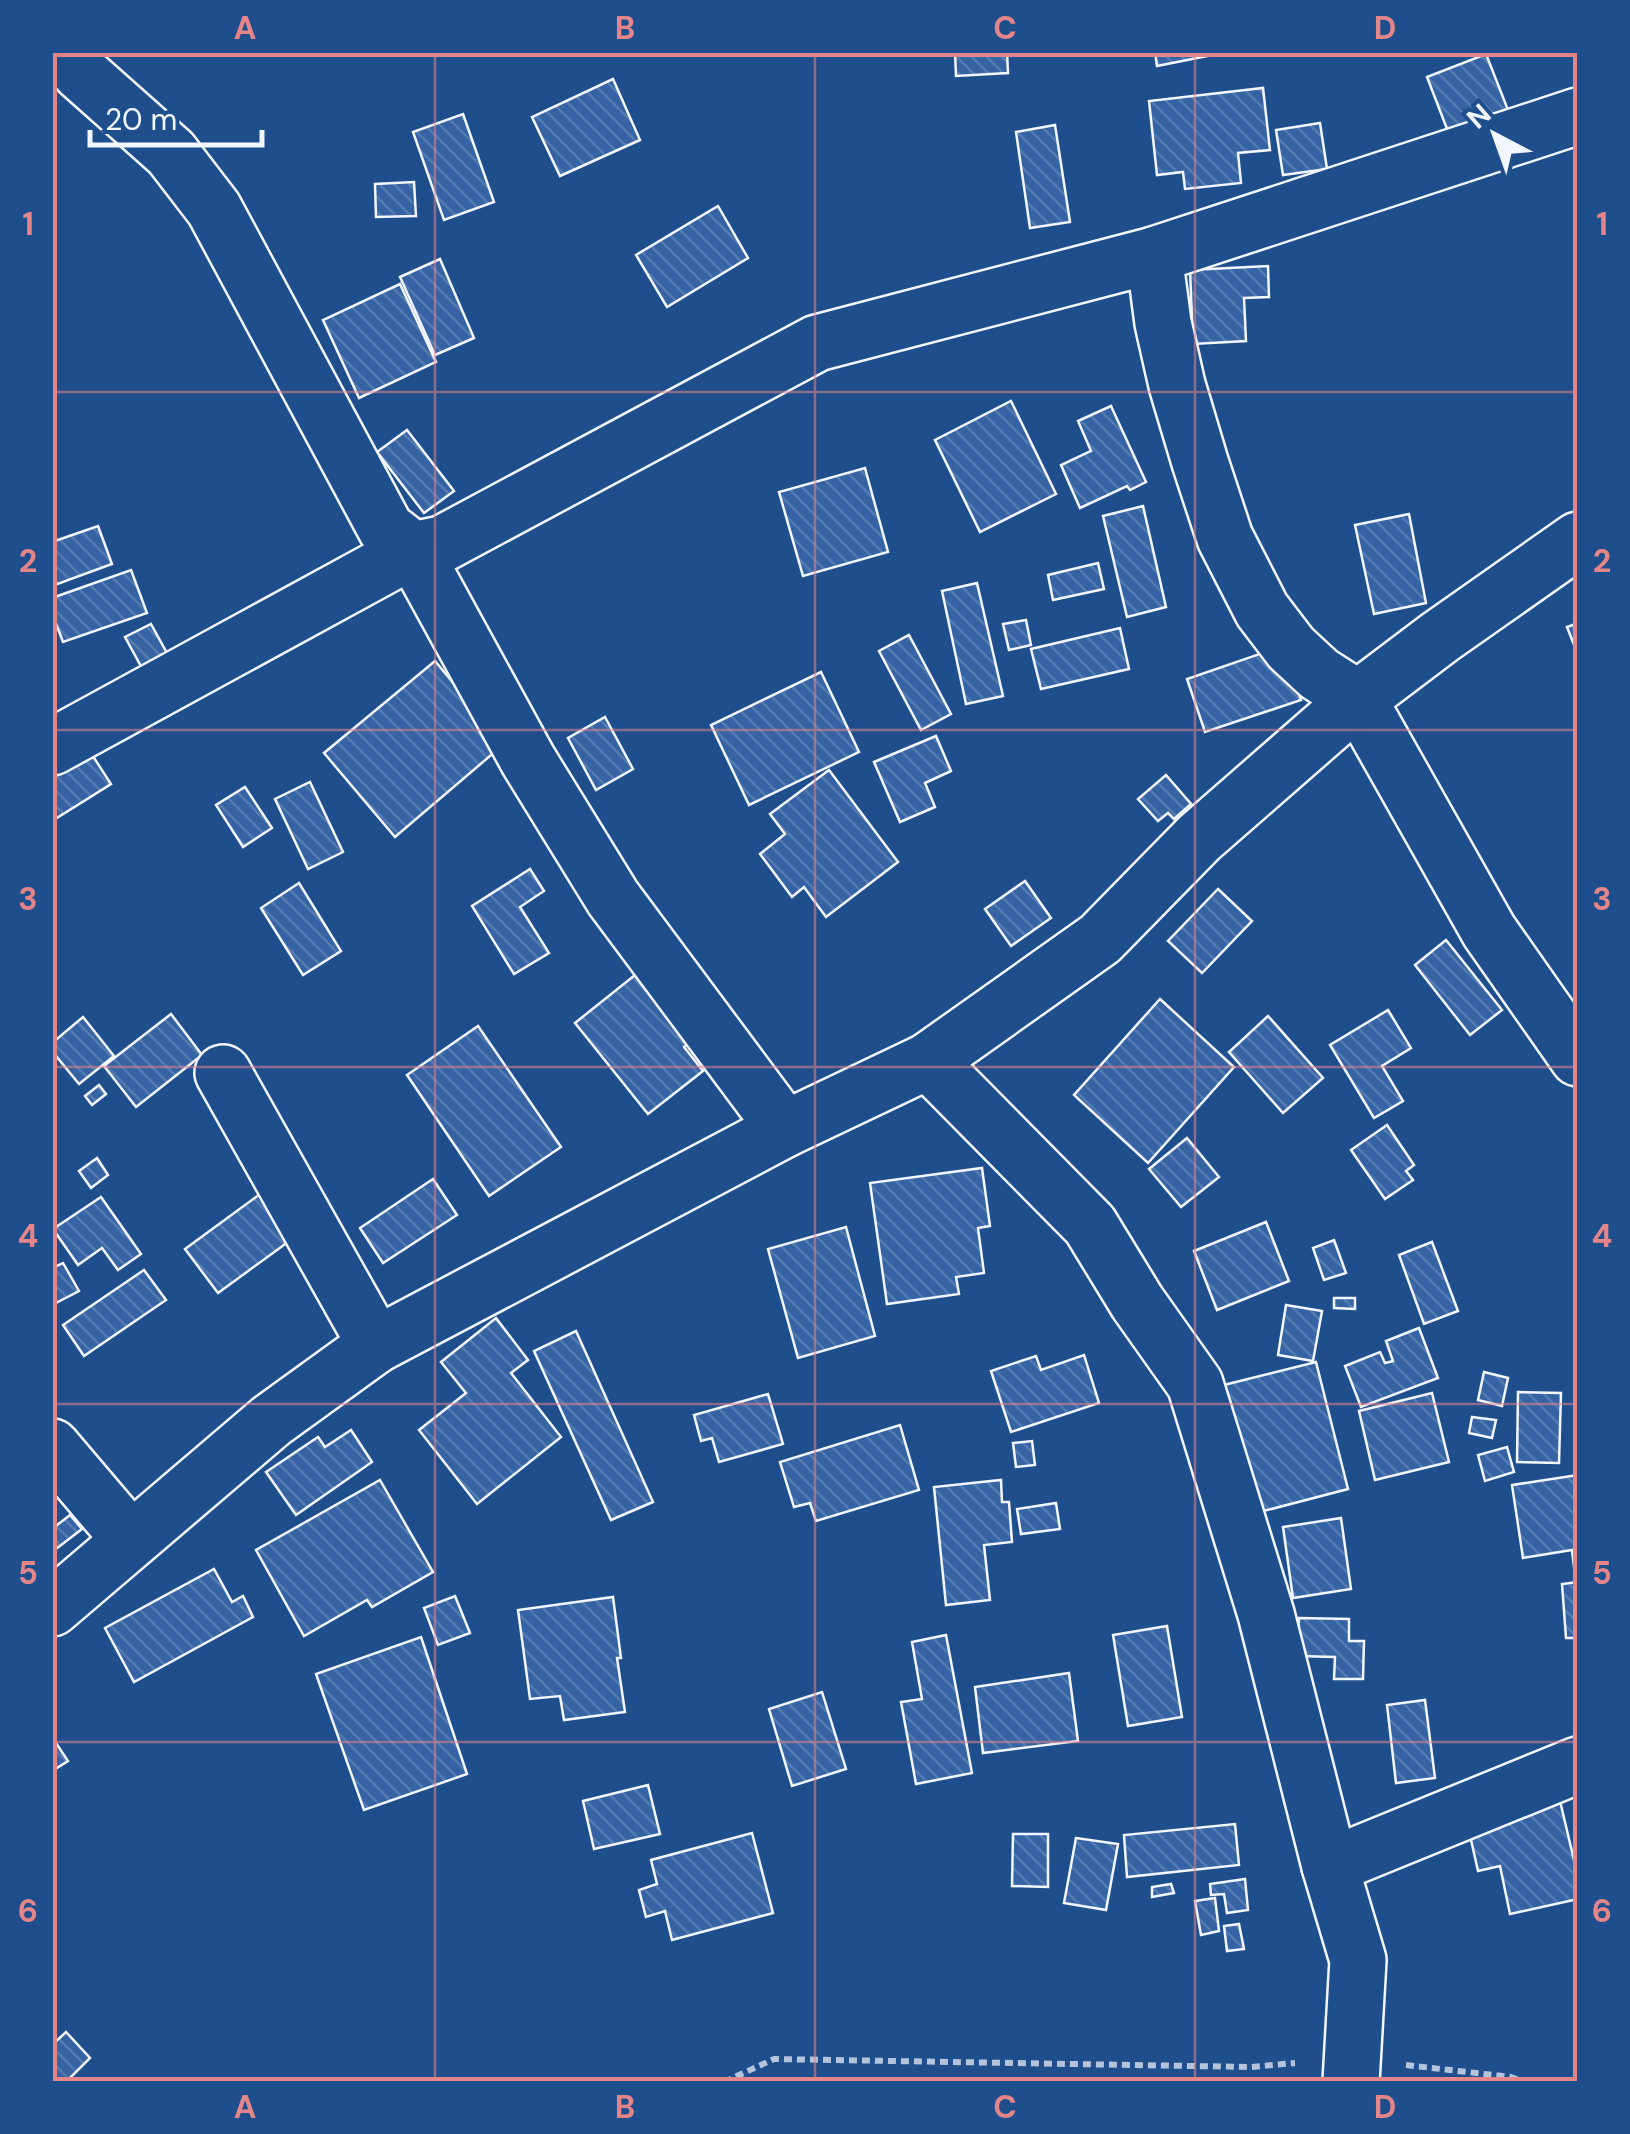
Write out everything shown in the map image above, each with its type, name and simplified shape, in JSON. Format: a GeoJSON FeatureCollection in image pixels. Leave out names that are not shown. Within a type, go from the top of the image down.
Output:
{"type":"FeatureCollection","features":[{"type":"Feature","properties":{"kind":"street"},"geometry":{"type":"LineString","coordinates":[[62,52],[171,153],[214,209],[386,529],[413,550],[528,760],[612,898],[784,1129]]}},
{"type":"Feature","properties":{"kind":"street"},"geometry":{"type":"LineString","coordinates":[[52,747],[413,550],[442,544],[817,343],[1154,254],[1578,116]]}},
{"type":"Feature","properties":{"kind":"street"},"geometry":{"type":"LineString","coordinates":[[1154,254],[1162,323],[1177,385],[1225,538],[1262,610],[1292,648],[1320,674],[1358,699],[1489,931],[1578,1058]]}},
{"type":"Feature","properties":{"kind":"street"},"geometry":{"type":"LineString","coordinates":[[52,1608],[270,1421],[376,1345],[784,1129],[928,1060],[1100,939],[1199,838],[1358,699],[1578,540]]}},
{"type":"Feature","properties":{"kind":"street"},"geometry":{"type":"LineString","coordinates":[[928,1060],[1090,1226],[1136,1302],[1195,1384],[1266,1614],[1358,1960],[1347,2074]]}},
{"type":"Feature","properties":{"kind":"street"},"geometry":{"type":"LineString","coordinates":[[223,1073],[376,1345]]}},
{"type":"Feature","properties":{"kind":"street"},"geometry":{"type":"LineString","coordinates":[[52,1447],[131,1540]]}},
{"type":"Feature","properties":{"kind":"street"},"geometry":{"type":"LineString","coordinates":[[1330,1866],[1578,1765]]}},
{"type":"Feature","properties":{"kind":"path"},"geometry":{"type":"LineString","coordinates":[[724,2082],[774,2059],[1251,2067],[1511,2078],[1524,2082]]}},
{"type":"Feature","properties":{"kind":"building"},"geometry":{"type":"Polygon","coordinates":[[[955,52],[1007,52],[1008,73],[956,76],[955,52]]]}},
{"type":"Feature","properties":{"kind":"building"},"geometry":{"type":"Polygon","coordinates":[[[1155,52],[1216,52],[1217,54],[1157,66],[1155,52]]]}},
{"type":"Feature","properties":{"kind":"building"},"geometry":{"type":"Polygon","coordinates":[[[1486,54],[1508,110],[1449,134],[1427,77],[1486,54]]]}},
{"type":"Feature","properties":{"kind":"building"},"geometry":{"type":"Polygon","coordinates":[[[613,79],[640,140],[560,176],[532,117],[613,79]]]}},
{"type":"Feature","properties":{"kind":"building"},"geometry":{"type":"Polygon","coordinates":[[[1263,88],[1270,150],[1238,153],[1241,183],[1185,189],[1183,172],[1157,175],[1149,101],[1263,88]]]}},
{"type":"Feature","properties":{"kind":"building"},"geometry":{"type":"Polygon","coordinates":[[[463,114],[494,202],[444,220],[413,132],[463,114]]]}},
{"type":"Feature","properties":{"kind":"building"},"geometry":{"type":"Polygon","coordinates":[[[1320,123],[1327,169],[1283,175],[1276,130],[1320,123]]]}},
{"type":"Feature","properties":{"kind":"building"},"geometry":{"type":"Polygon","coordinates":[[[1055,125],[1070,222],[1030,228],[1016,132],[1055,125]]]}},
{"type":"Feature","properties":{"kind":"building"},"geometry":{"type":"Polygon","coordinates":[[[414,182],[416,216],[376,217],[375,184],[414,182]]]}},
{"type":"Feature","properties":{"kind":"building"},"geometry":{"type":"Polygon","coordinates":[[[718,206],[748,258],[667,307],[636,255],[718,206]]]}},
{"type":"Feature","properties":{"kind":"building"},"geometry":{"type":"Polygon","coordinates":[[[440,259],[474,338],[435,355],[400,277],[440,259]]]}},
{"type":"Feature","properties":{"kind":"building"},"geometry":{"type":"Polygon","coordinates":[[[1268,266],[1269,297],[1244,298],[1246,341],[1193,344],[1190,270],[1268,266]]]}},
{"type":"Feature","properties":{"kind":"building"},"geometry":{"type":"Polygon","coordinates":[[[400,284],[436,362],[359,398],[323,320],[400,284]]]}},
{"type":"Feature","properties":{"kind":"building"},"geometry":{"type":"Polygon","coordinates":[[[1011,401],[1056,494],[980,532],[935,440],[1011,401]]]}},
{"type":"Feature","properties":{"kind":"building"},"geometry":{"type":"Polygon","coordinates":[[[1111,406],[1146,482],[1130,490],[1127,486],[1080,508],[1061,465],[1091,451],[1078,421],[1111,406]]]}},
{"type":"Feature","properties":{"kind":"building"},"geometry":{"type":"Polygon","coordinates":[[[407,430],[454,491],[424,513],[377,452],[407,430]]]}},
{"type":"Feature","properties":{"kind":"building"},"geometry":{"type":"Polygon","coordinates":[[[865,468],[888,552],[803,576],[779,492],[865,468]]]}},
{"type":"Feature","properties":{"kind":"building"},"geometry":{"type":"Polygon","coordinates":[[[1143,506],[1166,607],[1127,617],[1103,516],[1143,506]]]}},
{"type":"Feature","properties":{"kind":"building"},"geometry":{"type":"Polygon","coordinates":[[[1409,514],[1426,603],[1374,614],[1355,525],[1409,514]]]}},
{"type":"Feature","properties":{"kind":"building"},"geometry":{"type":"Polygon","coordinates":[[[98,526],[112,564],[52,586],[52,542],[98,526]]]}},
{"type":"Feature","properties":{"kind":"building"},"geometry":{"type":"Polygon","coordinates":[[[1098,563],[1104,589],[1053,600],[1048,575],[1098,563]]]}},
{"type":"Feature","properties":{"kind":"building"},"geometry":{"type":"Polygon","coordinates":[[[131,570],[147,613],[63,642],[52,613],[52,598],[131,570]]]}},
{"type":"Feature","properties":{"kind":"building"},"geometry":{"type":"Polygon","coordinates":[[[977,583],[1003,696],[966,704],[942,591],[977,583]]]}},
{"type":"Feature","properties":{"kind":"building"},"geometry":{"type":"Polygon","coordinates":[[[1026,620],[1031,645],[1009,650],[1003,624],[1026,620]]]}},
{"type":"Feature","properties":{"kind":"building"},"geometry":{"type":"Polygon","coordinates":[[[1578,623],[1578,655],[1567,627],[1578,623]]]}},
{"type":"Feature","properties":{"kind":"building"},"geometry":{"type":"Polygon","coordinates":[[[151,624],[168,655],[142,668],[125,637],[151,624]]]}},
{"type":"Feature","properties":{"kind":"building"},"geometry":{"type":"Polygon","coordinates":[[[1120,628],[1129,669],[1041,689],[1031,649],[1120,628]]]}},
{"type":"Feature","properties":{"kind":"building"},"geometry":{"type":"Polygon","coordinates":[[[909,635],[951,714],[921,730],[879,651],[909,635]]]}},
{"type":"Feature","properties":{"kind":"building"},"geometry":{"type":"Polygon","coordinates":[[[1283,646],[1301,700],[1205,732],[1187,679],[1283,646]]]}},
{"type":"Feature","properties":{"kind":"building"},"geometry":{"type":"Polygon","coordinates":[[[435,661],[504,744],[395,837],[324,753],[435,661]]]}},
{"type":"Feature","properties":{"kind":"building"},"geometry":{"type":"Polygon","coordinates":[[[821,672],[859,752],[749,805],[711,725],[821,672]]]}},
{"type":"Feature","properties":{"kind":"building"},"geometry":{"type":"Polygon","coordinates":[[[605,717],[633,769],[596,790],[568,738],[605,717]]]}},
{"type":"Feature","properties":{"kind":"building"},"geometry":{"type":"Polygon","coordinates":[[[936,736],[951,771],[925,783],[935,807],[900,822],[874,762],[936,736]]]}},
{"type":"Feature","properties":{"kind":"building"},"geometry":{"type":"Polygon","coordinates":[[[85,744],[111,784],[52,821],[52,765],[85,744]]]}},
{"type":"Feature","properties":{"kind":"building"},"geometry":{"type":"Polygon","coordinates":[[[829,770],[898,862],[826,917],[804,887],[792,897],[760,854],[785,834],[770,814],[829,770]]]}},
{"type":"Feature","properties":{"kind":"building"},"geometry":{"type":"Polygon","coordinates":[[[1166,775],[1191,804],[1174,819],[1168,813],[1158,821],[1138,799],[1166,775]]]}},
{"type":"Feature","properties":{"kind":"building"},"geometry":{"type":"Polygon","coordinates":[[[310,782],[343,852],[308,869],[275,799],[310,782]]]}},
{"type":"Feature","properties":{"kind":"building"},"geometry":{"type":"Polygon","coordinates":[[[245,787],[272,828],[243,847],[216,805],[245,787]]]}},
{"type":"Feature","properties":{"kind":"building"},"geometry":{"type":"Polygon","coordinates":[[[530,869],[544,891],[520,907],[549,953],[514,974],[472,906],[530,869]]]}},
{"type":"Feature","properties":{"kind":"building"},"geometry":{"type":"Polygon","coordinates":[[[1025,881],[1051,918],[1011,946],[985,909],[1025,881]]]}},
{"type":"Feature","properties":{"kind":"building"},"geometry":{"type":"Polygon","coordinates":[[[299,883],[341,951],[303,975],[261,908],[299,883]]]}},
{"type":"Feature","properties":{"kind":"building"},"geometry":{"type":"Polygon","coordinates":[[[1218,889],[1252,921],[1202,973],[1168,941],[1218,889]]]}},
{"type":"Feature","properties":{"kind":"building"},"geometry":{"type":"Polygon","coordinates":[[[1446,940],[1502,1010],[1470,1035],[1415,965],[1446,940]]]}},
{"type":"Feature","properties":{"kind":"building"},"geometry":{"type":"Polygon","coordinates":[[[645,967],[699,1036],[684,1047],[703,1071],[648,1114],[575,1023],[645,967]]]}},
{"type":"Feature","properties":{"kind":"building"},"geometry":{"type":"Polygon","coordinates":[[[1160,999],[1234,1067],[1148,1163],[1074,1095],[1160,999]]]}},
{"type":"Feature","properties":{"kind":"building"},"geometry":{"type":"Polygon","coordinates":[[[1388,1010],[1411,1048],[1382,1066],[1403,1101],[1374,1118],[1330,1045],[1388,1010]]]}},
{"type":"Feature","properties":{"kind":"building"},"geometry":{"type":"Polygon","coordinates":[[[171,1014],[202,1055],[136,1107],[104,1066],[171,1014]]]}},
{"type":"Feature","properties":{"kind":"building"},"geometry":{"type":"Polygon","coordinates":[[[1268,1016],[1323,1078],[1283,1113],[1229,1052],[1268,1016]]]}},
{"type":"Feature","properties":{"kind":"building"},"geometry":{"type":"Polygon","coordinates":[[[83,1017],[114,1056],[79,1084],[52,1051],[52,1043],[83,1017]]]}},
{"type":"Feature","properties":{"kind":"building"},"geometry":{"type":"Polygon","coordinates":[[[478,1026],[561,1147],[489,1196],[407,1075],[478,1026]]]}},
{"type":"Feature","properties":{"kind":"building"},"geometry":{"type":"Polygon","coordinates":[[[99,1085],[106,1094],[92,1105],[85,1096],[99,1085]]]}},
{"type":"Feature","properties":{"kind":"building"},"geometry":{"type":"Polygon","coordinates":[[[1387,1125],[1414,1165],[1406,1171],[1413,1180],[1385,1199],[1351,1150],[1387,1125]]]}},
{"type":"Feature","properties":{"kind":"building"},"geometry":{"type":"Polygon","coordinates":[[[1187,1138],[1219,1177],[1181,1207],[1149,1169],[1187,1138]]]}},
{"type":"Feature","properties":{"kind":"building"},"geometry":{"type":"Polygon","coordinates":[[[97,1158],[108,1175],[91,1188],[79,1171],[97,1158]]]}},
{"type":"Feature","properties":{"kind":"building"},"geometry":{"type":"Polygon","coordinates":[[[982,1168],[990,1226],[978,1228],[984,1273],[956,1277],[959,1294],[887,1304],[870,1183],[982,1168]]]}},
{"type":"Feature","properties":{"kind":"building"},"geometry":{"type":"Polygon","coordinates":[[[433,1179],[457,1215],[383,1263],[360,1228],[433,1179]]]}},
{"type":"Feature","properties":{"kind":"building"},"geometry":{"type":"Polygon","coordinates":[[[267,1189],[299,1234],[218,1293],[185,1249],[267,1189]]]}},
{"type":"Feature","properties":{"kind":"building"},"geometry":{"type":"Polygon","coordinates":[[[101,1197],[141,1254],[118,1270],[102,1248],[78,1265],[53,1229],[101,1197]]]}},
{"type":"Feature","properties":{"kind":"building"},"geometry":{"type":"Polygon","coordinates":[[[1266,1222],[1289,1281],[1217,1310],[1194,1251],[1266,1222]]]}},
{"type":"Feature","properties":{"kind":"building"},"geometry":{"type":"Polygon","coordinates":[[[846,1227],[875,1336],[798,1358],[768,1249],[846,1227]]]}},
{"type":"Feature","properties":{"kind":"building"},"geometry":{"type":"Polygon","coordinates":[[[1334,1240],[1346,1273],[1324,1280],[1313,1248],[1334,1240]]]}},
{"type":"Feature","properties":{"kind":"building"},"geometry":{"type":"Polygon","coordinates":[[[1432,1242],[1458,1311],[1424,1324],[1399,1255],[1432,1242]]]}},
{"type":"Feature","properties":{"kind":"building"},"geometry":{"type":"Polygon","coordinates":[[[63,1263],[79,1291],[52,1305],[52,1268],[63,1263]]]}},
{"type":"Feature","properties":{"kind":"building"},"geometry":{"type":"Polygon","coordinates":[[[144,1270],[166,1300],[84,1356],[63,1325],[144,1270]]]}},
{"type":"Feature","properties":{"kind":"building"},"geometry":{"type":"Polygon","coordinates":[[[1334,1298],[1355,1298],[1355,1309],[1334,1308],[1334,1298]]]}},
{"type":"Feature","properties":{"kind":"building"},"geometry":{"type":"Polygon","coordinates":[[[1286,1305],[1322,1311],[1313,1361],[1278,1355],[1286,1305]]]}},
{"type":"Feature","properties":{"kind":"building"},"geometry":{"type":"Polygon","coordinates":[[[496,1318],[528,1360],[511,1373],[561,1437],[477,1504],[419,1430],[466,1393],[441,1362],[496,1318]]]}},
{"type":"Feature","properties":{"kind":"building"},"geometry":{"type":"Polygon","coordinates":[[[1419,1328],[1438,1378],[1361,1407],[1345,1366],[1380,1352],[1385,1363],[1393,1361],[1386,1341],[1419,1328]]]}},
{"type":"Feature","properties":{"kind":"building"},"geometry":{"type":"Polygon","coordinates":[[[576,1331],[653,1502],[611,1520],[534,1351],[576,1331]]]}},
{"type":"Feature","properties":{"kind":"building"},"geometry":{"type":"Polygon","coordinates":[[[1084,1355],[1099,1403],[1011,1432],[991,1371],[1036,1356],[1041,1370],[1084,1355]]]}},
{"type":"Feature","properties":{"kind":"building"},"geometry":{"type":"Polygon","coordinates":[[[1316,1362],[1348,1489],[1256,1513],[1224,1385],[1316,1362]]]}},
{"type":"Feature","properties":{"kind":"building"},"geometry":{"type":"Polygon","coordinates":[[[1484,1372],[1508,1378],[1502,1406],[1478,1400],[1484,1372]]]}},
{"type":"Feature","properties":{"kind":"building"},"geometry":{"type":"Polygon","coordinates":[[[1518,1392],[1561,1393],[1559,1463],[1517,1462],[1518,1392]]]}},
{"type":"Feature","properties":{"kind":"building"},"geometry":{"type":"Polygon","coordinates":[[[1432,1393],[1449,1462],[1375,1480],[1359,1411],[1432,1393]]]}},
{"type":"Feature","properties":{"kind":"building"},"geometry":{"type":"Polygon","coordinates":[[[768,1394],[783,1444],[719,1462],[712,1438],[701,1441],[694,1415],[768,1394]]]}},
{"type":"Feature","properties":{"kind":"building"},"geometry":{"type":"Polygon","coordinates":[[[1472,1417],[1496,1420],[1492,1438],[1469,1433],[1472,1417]]]}},
{"type":"Feature","properties":{"kind":"building"},"geometry":{"type":"Polygon","coordinates":[[[900,1425],[919,1490],[816,1521],[810,1503],[794,1507],[780,1462],[900,1425]]]}},
{"type":"Feature","properties":{"kind":"building"},"geometry":{"type":"Polygon","coordinates":[[[351,1430],[372,1462],[296,1515],[266,1472],[318,1437],[325,1447],[351,1430]]]}},
{"type":"Feature","properties":{"kind":"building"},"geometry":{"type":"Polygon","coordinates":[[[1032,1441],[1035,1465],[1016,1467],[1013,1443],[1032,1441]]]}},
{"type":"Feature","properties":{"kind":"building"},"geometry":{"type":"Polygon","coordinates":[[[1507,1447],[1514,1472],[1485,1481],[1478,1455],[1507,1447]]]}},
{"type":"Feature","properties":{"kind":"building"},"geometry":{"type":"Polygon","coordinates":[[[1578,1475],[1575,1575],[1572,1550],[1523,1558],[1512,1485],[1578,1475]]]}},
{"type":"Feature","properties":{"kind":"building"},"geometry":{"type":"Polygon","coordinates":[[[380,1480],[433,1572],[372,1607],[367,1600],[304,1636],[256,1550],[380,1480]]]}},
{"type":"Feature","properties":{"kind":"building"},"geometry":{"type":"Polygon","coordinates":[[[1001,1480],[1002,1502],[1009,1502],[1012,1542],[984,1545],[990,1600],[946,1605],[934,1487],[1001,1480]]]}},
{"type":"Feature","properties":{"kind":"building"},"geometry":{"type":"Polygon","coordinates":[[[1056,1503],[1060,1529],[1021,1534],[1017,1509],[1056,1503]]]}},
{"type":"Feature","properties":{"kind":"building"},"geometry":{"type":"Polygon","coordinates":[[[70,1515],[82,1529],[52,1552],[52,1529],[70,1515]]]}},
{"type":"Feature","properties":{"kind":"building"},"geometry":{"type":"Polygon","coordinates":[[[1341,1518],[1351,1589],[1293,1598],[1283,1527],[1341,1518]]]}},
{"type":"Feature","properties":{"kind":"building"},"geometry":{"type":"Polygon","coordinates":[[[214,1569],[232,1602],[243,1596],[253,1617],[134,1682],[105,1628],[214,1569]]]}},
{"type":"Feature","properties":{"kind":"building"},"geometry":{"type":"Polygon","coordinates":[[[1578,1582],[1578,1638],[1566,1638],[1562,1584],[1578,1582]]]}},
{"type":"Feature","properties":{"kind":"building"},"geometry":{"type":"Polygon","coordinates":[[[455,1596],[470,1633],[438,1645],[424,1608],[455,1596]]]}},
{"type":"Feature","properties":{"kind":"building"},"geometry":{"type":"Polygon","coordinates":[[[613,1597],[625,1712],[564,1720],[560,1696],[530,1699],[518,1610],[613,1597]]]}},
{"type":"Feature","properties":{"kind":"building"},"geometry":{"type":"Polygon","coordinates":[[[1299,1618],[1349,1619],[1349,1641],[1364,1641],[1363,1679],[1334,1679],[1335,1657],[1297,1656],[1299,1618]]]}},
{"type":"Feature","properties":{"kind":"building"},"geometry":{"type":"Polygon","coordinates":[[[1167,1626],[1182,1717],[1128,1726],[1113,1635],[1167,1626]]]}},
{"type":"Feature","properties":{"kind":"building"},"geometry":{"type":"Polygon","coordinates":[[[946,1635],[972,1773],[916,1784],[901,1702],[922,1699],[912,1642],[946,1635]]]}},
{"type":"Feature","properties":{"kind":"building"},"geometry":{"type":"Polygon","coordinates":[[[421,1637],[467,1774],[364,1810],[316,1674],[421,1637]]]}},
{"type":"Feature","properties":{"kind":"building"},"geometry":{"type":"Polygon","coordinates":[[[1069,1673],[1078,1741],[983,1753],[975,1687],[1069,1673]]]}},
{"type":"Feature","properties":{"kind":"building"},"geometry":{"type":"Polygon","coordinates":[[[822,1692],[846,1769],[792,1786],[769,1709],[822,1692]]]}},
{"type":"Feature","properties":{"kind":"building"},"geometry":{"type":"Polygon","coordinates":[[[1425,1700],[1435,1778],[1396,1783],[1387,1705],[1425,1700]]]}},
{"type":"Feature","properties":{"kind":"building"},"geometry":{"type":"Polygon","coordinates":[[[52,1737],[68,1761],[52,1771],[52,1737]]]}},
{"type":"Feature","properties":{"kind":"building"},"geometry":{"type":"Polygon","coordinates":[[[648,1785],[660,1834],[594,1849],[583,1801],[648,1785]]]}},
{"type":"Feature","properties":{"kind":"building"},"geometry":{"type":"Polygon","coordinates":[[[1560,1801],[1578,1877],[1578,1899],[1510,1914],[1500,1866],[1478,1871],[1467,1822],[1560,1801]]]}},
{"type":"Feature","properties":{"kind":"building"},"geometry":{"type":"Polygon","coordinates":[[[1235,1824],[1239,1865],[1127,1877],[1124,1835],[1235,1824]]]}},
{"type":"Feature","properties":{"kind":"building"},"geometry":{"type":"Polygon","coordinates":[[[752,1833],[773,1913],[672,1940],[665,1911],[646,1917],[639,1890],[657,1884],[651,1860],[752,1833]]]}},
{"type":"Feature","properties":{"kind":"building"},"geometry":{"type":"Polygon","coordinates":[[[1013,1834],[1048,1834],[1048,1887],[1012,1886],[1013,1834]]]}},
{"type":"Feature","properties":{"kind":"building"},"geometry":{"type":"Polygon","coordinates":[[[1076,1838],[1118,1844],[1106,1910],[1064,1903],[1076,1838]]]}},
{"type":"Feature","properties":{"kind":"building"},"geometry":{"type":"Polygon","coordinates":[[[1245,1879],[1248,1910],[1227,1913],[1224,1894],[1211,1895],[1210,1884],[1245,1879]]]}},
{"type":"Feature","properties":{"kind":"building"},"geometry":{"type":"Polygon","coordinates":[[[1171,1884],[1174,1893],[1152,1897],[1152,1887],[1171,1884]]]}},
{"type":"Feature","properties":{"kind":"building"},"geometry":{"type":"Polygon","coordinates":[[[1215,1898],[1219,1931],[1201,1935],[1195,1901],[1215,1898]]]}},
{"type":"Feature","properties":{"kind":"building"},"geometry":{"type":"Polygon","coordinates":[[[1239,1924],[1244,1949],[1227,1951],[1224,1926],[1239,1924]]]}},
{"type":"Feature","properties":{"kind":"building"},"geometry":{"type":"Polygon","coordinates":[[[66,2032],[90,2058],[66,2082],[52,2082],[52,2045],[66,2032]]]}}]}
